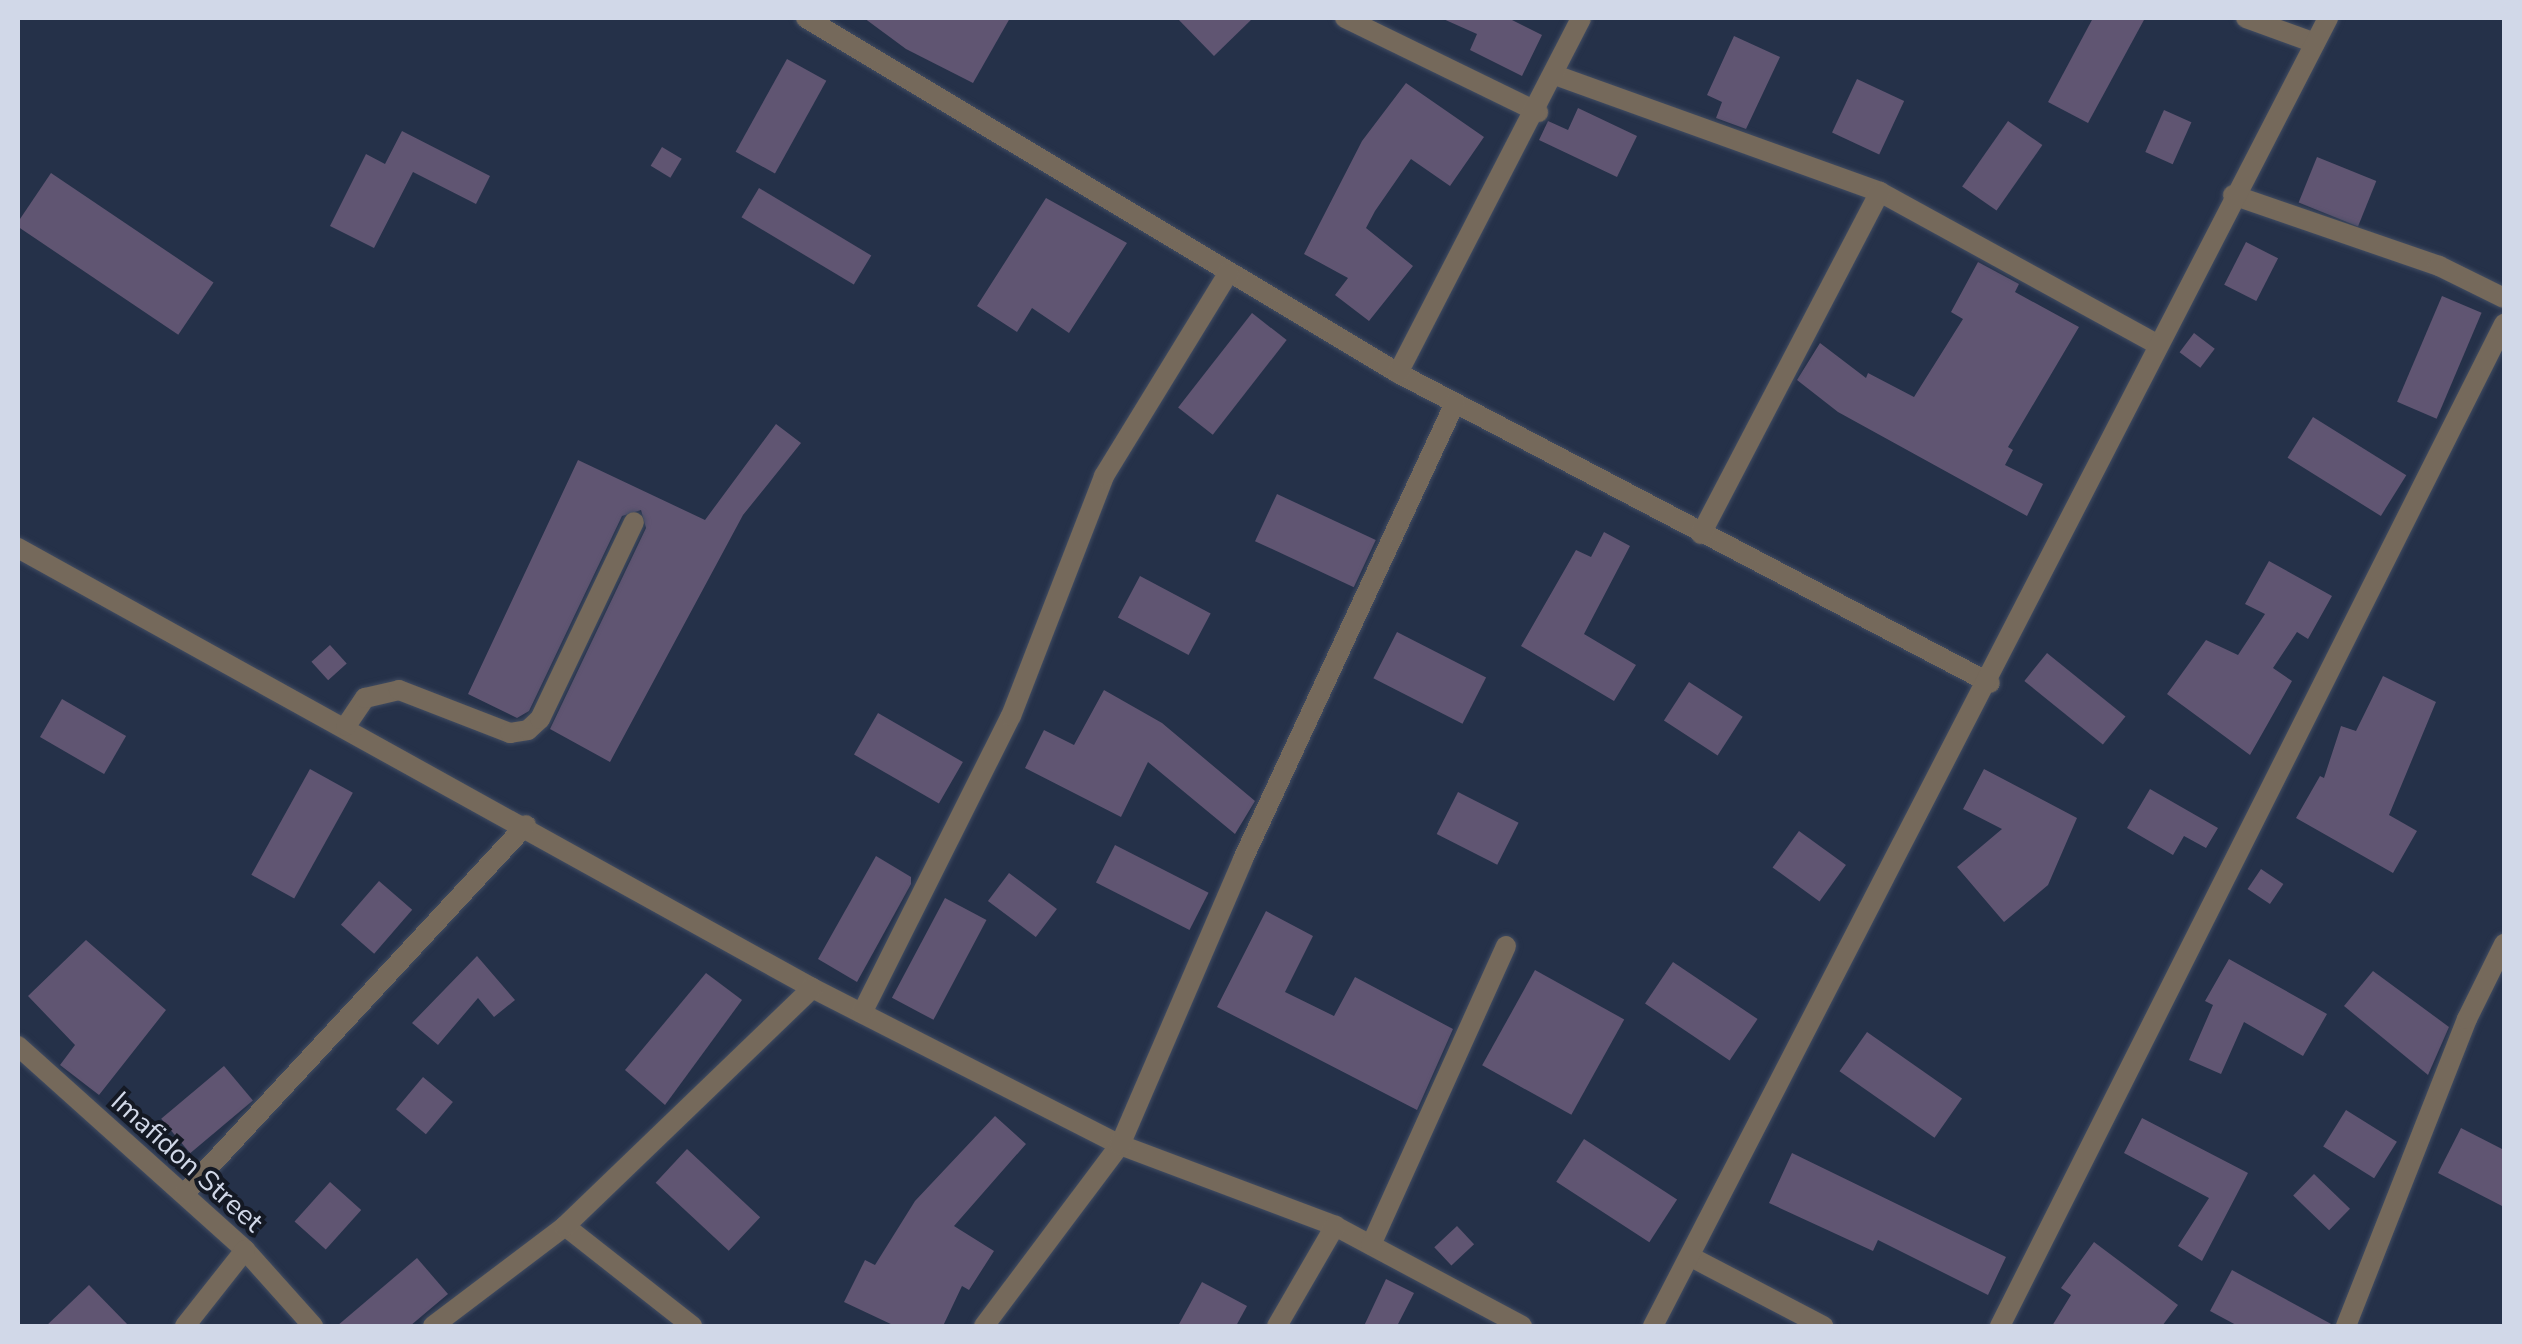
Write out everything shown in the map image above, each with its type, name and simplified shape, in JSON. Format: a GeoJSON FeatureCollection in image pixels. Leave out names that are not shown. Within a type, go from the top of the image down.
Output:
{"type":"FeatureCollection","features":[{"type":"Feature","properties":{"kind":"street"},"geometry":{"type":"LineString","coordinates":[[806,18],[1398,373],[1990,683]]}},
{"type":"Feature","properties":{"kind":"street"},"geometry":{"type":"LineString","coordinates":[[1345,18],[1538,112]]}},
{"type":"Feature","properties":{"kind":"street"},"geometry":{"type":"LineString","coordinates":[[1398,373],[1538,112],[1582,18]]}},
{"type":"Feature","properties":{"kind":"street"},"geometry":{"type":"LineString","coordinates":[[2246,18],[2315,43]]}},
{"type":"Feature","properties":{"kind":"street"},"geometry":{"type":"LineString","coordinates":[[1653,1326],[1990,683],[2157,344],[2328,18]]}},
{"type":"Feature","properties":{"kind":"street"},"geometry":{"type":"LineString","coordinates":[[1555,75],[1880,192],[2157,344]]}},
{"type":"Feature","properties":{"kind":"street"},"geometry":{"type":"LineString","coordinates":[[1701,534],[1866,207],[1880,192]]}},
{"type":"Feature","properties":{"kind":"street"},"geometry":{"type":"LineString","coordinates":[[2234,196],[2439,266],[2504,298]]}},
{"type":"Feature","properties":{"kind":"street"},"geometry":{"type":"LineString","coordinates":[[862,1014],[1011,716],[1104,476],[1229,272]]}},
{"type":"Feature","properties":{"kind":"street"},"geometry":{"type":"LineString","coordinates":[[2000,1326],[2504,324]]}},
{"type":"Feature","properties":{"kind":"street"},"geometry":{"type":"LineString","coordinates":[[984,1326],[1120,1145],[1243,859],[1455,403]]}},
{"type":"Feature","properties":{"kind":"street"},"geometry":{"type":"LineString","coordinates":[[346,726],[365,698],[399,690],[510,732],[528,730],[540,719],[634,522]]}},
{"type":"Feature","properties":{"kind":"street"},"geometry":{"type":"LineString","coordinates":[[18,548],[526,824],[862,1014],[1120,1145],[1335,1226],[1522,1326]]}},
{"type":"Feature","properties":{"kind":"street"},"geometry":{"type":"LineString","coordinates":[[184,1194],[526,824]]}},
{"type":"Feature","properties":{"kind":"street"},"geometry":{"type":"LineString","coordinates":[[2346,1326],[2467,1018],[2504,944]]}},
{"type":"Feature","properties":{"kind":"street"},"geometry":{"type":"LineString","coordinates":[[1371,1245],[1506,946]]}},
{"type":"Feature","properties":{"kind":"street"},"geometry":{"type":"LineString","coordinates":[[433,1326],[565,1226],[812,988]]}},
{"type":"Feature","properties":{"kind":"street","name":"Imafidon Street"},"geometry":{"type":"LineString","coordinates":[[18,1046],[245,1250],[312,1326]]}},
{"type":"Feature","properties":{"kind":"street"},"geometry":{"type":"LineString","coordinates":[[565,1226],[692,1326]]}},
{"type":"Feature","properties":{"kind":"street"},"geometry":{"type":"LineString","coordinates":[[1277,1326],[1335,1226]]}},
{"type":"Feature","properties":{"kind":"street"},"geometry":{"type":"LineString","coordinates":[[186,1326],[245,1250]]}},
{"type":"Feature","properties":{"kind":"street"},"geometry":{"type":"LineString","coordinates":[[1692,1258],[1823,1326]]}},
{"type":"Feature","properties":{"kind":"building"},"geometry":{"type":"Polygon","coordinates":[[[864,18],[1010,18],[973,83],[906,49],[864,18]]]}},
{"type":"Feature","properties":{"kind":"building"},"geometry":{"type":"Polygon","coordinates":[[[1177,18],[1253,18],[1214,56],[1177,18]]]}},
{"type":"Feature","properties":{"kind":"building"},"geometry":{"type":"Polygon","coordinates":[[[1441,18],[1508,18],[1542,35],[1522,76],[1470,50],[1477,34],[1441,18]]]}},
{"type":"Feature","properties":{"kind":"building"},"geometry":{"type":"Polygon","coordinates":[[[2093,18],[2145,18],[2088,123],[2048,102],[2093,18]]]}},
{"type":"Feature","properties":{"kind":"building"},"geometry":{"type":"Polygon","coordinates":[[[1734,36],[1780,57],[1746,129],[1716,118],[1722,102],[1707,95],[1734,36]]]}},
{"type":"Feature","properties":{"kind":"building"},"geometry":{"type":"Polygon","coordinates":[[[787,59],[826,81],[775,174],[736,152],[787,59]]]}},
{"type":"Feature","properties":{"kind":"building"},"geometry":{"type":"Polygon","coordinates":[[[1857,79],[1904,101],[1879,154],[1832,132],[1857,79]]]}},
{"type":"Feature","properties":{"kind":"building"},"geometry":{"type":"Polygon","coordinates":[[[1406,83],[1484,137],[1450,186],[1411,159],[1375,211],[1366,228],[1413,266],[1369,321],[1335,295],[1348,278],[1304,254],[1362,141],[1406,83]]]}},
{"type":"Feature","properties":{"kind":"building"},"geometry":{"type":"Polygon","coordinates":[[[1578,108],[1637,136],[1617,177],[1539,140],[1548,121],[1568,130],[1578,108]]]}},
{"type":"Feature","properties":{"kind":"building"},"geometry":{"type":"Polygon","coordinates":[[[2164,110],[2191,122],[2173,164],[2145,152],[2164,110]]]}},
{"type":"Feature","properties":{"kind":"building"},"geometry":{"type":"Polygon","coordinates":[[[2008,121],[2042,145],[1997,211],[1962,187],[2008,121]]]}},
{"type":"Feature","properties":{"kind":"building"},"geometry":{"type":"Polygon","coordinates":[[[402,131],[490,176],[476,204],[413,172],[374,248],[330,226],[366,154],[385,164],[402,131]]]}},
{"type":"Feature","properties":{"kind":"building"},"geometry":{"type":"Polygon","coordinates":[[[662,147],[682,159],[670,178],[651,166],[662,147]]]}},
{"type":"Feature","properties":{"kind":"building"},"geometry":{"type":"Polygon","coordinates":[[[2317,157],[2376,181],[2358,226],[2299,202],[2317,157]]]}},
{"type":"Feature","properties":{"kind":"building"},"geometry":{"type":"Polygon","coordinates":[[[51,173],[213,283],[178,335],[18,227],[51,173]]]}},
{"type":"Feature","properties":{"kind":"building"},"geometry":{"type":"Polygon","coordinates":[[[759,188],[871,255],[854,285],[741,217],[759,188]]]}},
{"type":"Feature","properties":{"kind":"building"},"geometry":{"type":"Polygon","coordinates":[[[1046,198],[1127,243],[1069,333],[1032,308],[1017,332],[977,306],[1046,198]]]}},
{"type":"Feature","properties":{"kind":"building"},"geometry":{"type":"Polygon","coordinates":[[[2246,242],[2278,258],[2256,301],[2224,285],[2246,242]]]}},
{"type":"Feature","properties":{"kind":"building"},"geometry":{"type":"Polygon","coordinates":[[[1978,262],[2019,284],[2015,292],[2079,327],[2008,447],[2013,450],[2005,465],[2043,484],[2027,516],[1838,412],[1797,380],[1820,343],[1866,378],[1868,373],[1914,397],[1963,319],[1951,312],[1978,262]]]}},
{"type":"Feature","properties":{"kind":"building"},"geometry":{"type":"Polygon","coordinates":[[[2442,296],[2482,313],[2437,419],[2397,402],[2442,296]]]}},
{"type":"Feature","properties":{"kind":"building"},"geometry":{"type":"Polygon","coordinates":[[[1252,313],[1287,340],[1213,435],[1178,408],[1252,313]]]}},
{"type":"Feature","properties":{"kind":"building"},"geometry":{"type":"Polygon","coordinates":[[[2194,333],[2215,349],[2200,368],[2180,352],[2194,333]]]}},
{"type":"Feature","properties":{"kind":"building"},"geometry":{"type":"Polygon","coordinates":[[[2313,417],[2406,475],[2381,516],[2288,458],[2313,417]]]}},
{"type":"Feature","properties":{"kind":"building"},"geometry":{"type":"Polygon","coordinates":[[[776,424],[801,443],[743,515],[610,762],[550,729],[646,528],[641,510],[622,516],[529,711],[517,718],[468,694],[578,460],[705,520],[776,424]]]}},
{"type":"Feature","properties":{"kind":"building"},"geometry":{"type":"Polygon","coordinates":[[[1277,494],[1376,540],[1354,587],[1255,541],[1277,494]]]}},
{"type":"Feature","properties":{"kind":"building"},"geometry":{"type":"Polygon","coordinates":[[[1604,532],[1630,546],[1584,634],[1636,665],[1614,701],[1521,646],[1576,550],[1591,557],[1604,532]]]}},
{"type":"Feature","properties":{"kind":"building"},"geometry":{"type":"Polygon","coordinates":[[[2269,561],[2332,596],[2308,639],[2297,632],[2273,668],[2292,681],[2250,755],[2167,694],[2206,640],[2238,655],[2265,614],[2245,604],[2269,561]]]}},
{"type":"Feature","properties":{"kind":"building"},"geometry":{"type":"Polygon","coordinates":[[[1140,576],[1211,614],[1189,655],[1118,617],[1140,576]]]}},
{"type":"Feature","properties":{"kind":"building"},"geometry":{"type":"Polygon","coordinates":[[[1397,632],[1486,677],[1462,724],[1373,678],[1397,632]]]}},
{"type":"Feature","properties":{"kind":"building"},"geometry":{"type":"Polygon","coordinates":[[[330,645],[347,664],[328,680],[311,662],[330,645]]]}},
{"type":"Feature","properties":{"kind":"building"},"geometry":{"type":"Polygon","coordinates":[[[2047,653],[2125,717],[2103,745],[2024,681],[2047,653]]]}},
{"type":"Feature","properties":{"kind":"building"},"geometry":{"type":"Polygon","coordinates":[[[2383,676],[2436,702],[2389,815],[2417,831],[2393,873],[2296,818],[2320,776],[2324,778],[2341,726],[2356,731],[2383,676]]]}},
{"type":"Feature","properties":{"kind":"building"},"geometry":{"type":"Polygon","coordinates":[[[1689,682],[1743,717],[1718,755],[1664,721],[1689,682]]]}},
{"type":"Feature","properties":{"kind":"building"},"geometry":{"type":"Polygon","coordinates":[[[1104,690],[1162,723],[1255,801],[1235,834],[1148,762],[1121,817],[1025,768],[1044,730],[1074,745],[1104,690]]]}},
{"type":"Feature","properties":{"kind":"building"},"geometry":{"type":"Polygon","coordinates":[[[62,699],[126,736],[104,774],[40,737],[62,699]]]}},
{"type":"Feature","properties":{"kind":"building"},"geometry":{"type":"Polygon","coordinates":[[[878,713],[963,762],[939,804],[854,755],[878,713]]]}},
{"type":"Feature","properties":{"kind":"building"},"geometry":{"type":"Polygon","coordinates":[[[310,769],[353,793],[294,899],[251,875],[310,769]]]}},
{"type":"Feature","properties":{"kind":"building"},"geometry":{"type":"Polygon","coordinates":[[[1984,769],[2077,818],[2048,885],[2004,922],[1957,867],[2002,829],[1963,809],[1984,769]]]}},
{"type":"Feature","properties":{"kind":"building"},"geometry":{"type":"Polygon","coordinates":[[[2150,789],[2218,828],[2206,848],[2184,836],[2173,855],[2127,828],[2150,789]]]}},
{"type":"Feature","properties":{"kind":"building"},"geometry":{"type":"Polygon","coordinates":[[[1458,792],[1519,823],[1497,865],[1437,834],[1458,792]]]}},
{"type":"Feature","properties":{"kind":"building"},"geometry":{"type":"Polygon","coordinates":[[[1799,831],[1846,865],[1819,901],[1773,867],[1799,831]]]}},
{"type":"Feature","properties":{"kind":"building"},"geometry":{"type":"Polygon","coordinates":[[[1115,845],[1209,893],[1189,930],[1096,882],[1115,845]]]}},
{"type":"Feature","properties":{"kind":"building"},"geometry":{"type":"Polygon","coordinates":[[[876,856],[911,877],[911,884],[857,982],[818,959],[876,856]]]}},
{"type":"Feature","properties":{"kind":"building"},"geometry":{"type":"Polygon","coordinates":[[[2261,869],[2283,884],[2270,904],[2248,889],[2261,869]]]}},
{"type":"Feature","properties":{"kind":"building"},"geometry":{"type":"Polygon","coordinates":[[[1009,873],[1057,909],[1036,937],[988,901],[1009,873]]]}},
{"type":"Feature","properties":{"kind":"building"},"geometry":{"type":"Polygon","coordinates":[[[379,881],[412,910],[374,954],[341,925],[379,881]]]}},
{"type":"Feature","properties":{"kind":"building"},"geometry":{"type":"Polygon","coordinates":[[[945,898],[986,920],[933,1020],[892,998],[945,898]]]}},
{"type":"Feature","properties":{"kind":"building"},"geometry":{"type":"Polygon","coordinates":[[[1266,911],[1313,936],[1285,992],[1334,1016],[1355,977],[1453,1029],[1417,1110],[1217,1007],[1266,911]]]}},
{"type":"Feature","properties":{"kind":"building"},"geometry":{"type":"Polygon","coordinates":[[[86,940],[166,1010],[99,1095],[60,1065],[75,1045],[28,996],[86,940]]]}},
{"type":"Feature","properties":{"kind":"building"},"geometry":{"type":"Polygon","coordinates":[[[477,956],[515,1000],[494,1017],[478,998],[438,1045],[412,1023],[477,956]]]}},
{"type":"Feature","properties":{"kind":"building"},"geometry":{"type":"Polygon","coordinates":[[[2229,959],[2327,1014],[2303,1056],[2244,1022],[2221,1074],[2189,1060],[2213,1005],[2205,1001],[2229,959]]]}},
{"type":"Feature","properties":{"kind":"building"},"geometry":{"type":"Polygon","coordinates":[[[1673,962],[1758,1019],[1730,1060],[1645,1003],[1673,962]]]}},
{"type":"Feature","properties":{"kind":"building"},"geometry":{"type":"Polygon","coordinates":[[[1535,970],[1624,1019],[1571,1115],[1482,1065],[1535,970]]]}},
{"type":"Feature","properties":{"kind":"building"},"geometry":{"type":"Polygon","coordinates":[[[2373,971],[2449,1027],[2428,1075],[2344,1006],[2373,971]]]}},
{"type":"Feature","properties":{"kind":"building"},"geometry":{"type":"Polygon","coordinates":[[[706,973],[742,1000],[665,1105],[625,1070],[706,973]]]}},
{"type":"Feature","properties":{"kind":"building"},"geometry":{"type":"Polygon","coordinates":[[[1867,1032],[1962,1099],[1934,1138],[1839,1071],[1867,1032]]]}},
{"type":"Feature","properties":{"kind":"building"},"geometry":{"type":"Polygon","coordinates":[[[224,1066],[253,1100],[190,1153],[161,1119],[224,1066]]]}},
{"type":"Feature","properties":{"kind":"building"},"geometry":{"type":"Polygon","coordinates":[[[423,1077],[453,1102],[426,1134],[396,1109],[423,1077]]]}},
{"type":"Feature","properties":{"kind":"building"},"geometry":{"type":"Polygon","coordinates":[[[2346,1110],[2397,1142],[2374,1178],[2323,1146],[2346,1110]]]}},
{"type":"Feature","properties":{"kind":"building"},"geometry":{"type":"Polygon","coordinates":[[[995,1116],[1026,1144],[954,1226],[994,1251],[969,1290],[962,1286],[943,1326],[895,1326],[844,1302],[865,1260],[875,1265],[915,1201],[995,1116]]]}},
{"type":"Feature","properties":{"kind":"building"},"geometry":{"type":"Polygon","coordinates":[[[2142,1118],[2248,1173],[2202,1261],[2178,1246],[2209,1198],[2124,1153],[2142,1118]]]}},
{"type":"Feature","properties":{"kind":"building"},"geometry":{"type":"Polygon","coordinates":[[[2461,1128],[2504,1150],[2504,1207],[2438,1173],[2461,1128]]]}},
{"type":"Feature","properties":{"kind":"building"},"geometry":{"type":"Polygon","coordinates":[[[1584,1139],[1677,1199],[1649,1242],[1556,1182],[1584,1139]]]}},
{"type":"Feature","properties":{"kind":"building"},"geometry":{"type":"Polygon","coordinates":[[[687,1149],[760,1217],[729,1251],[656,1183],[687,1149]]]}},
{"type":"Feature","properties":{"kind":"building"},"geometry":{"type":"Polygon","coordinates":[[[1792,1153],[2006,1257],[1988,1295],[1878,1240],[1873,1251],[1769,1203],[1792,1153]]]}},
{"type":"Feature","properties":{"kind":"building"},"geometry":{"type":"Polygon","coordinates":[[[2314,1174],[2350,1209],[2329,1230],[2293,1196],[2314,1174]]]}},
{"type":"Feature","properties":{"kind":"building"},"geometry":{"type":"Polygon","coordinates":[[[330,1182],[361,1210],[326,1249],[295,1221],[330,1182]]]}},
{"type":"Feature","properties":{"kind":"building"},"geometry":{"type":"Polygon","coordinates":[[[1457,1226],[1474,1244],[1451,1265],[1434,1247],[1457,1226]]]}},
{"type":"Feature","properties":{"kind":"building"},"geometry":{"type":"Polygon","coordinates":[[[2094,1242],[2178,1305],[2162,1326],[2052,1326],[2071,1295],[2061,1288],[2094,1242]]]}},
{"type":"Feature","properties":{"kind":"building"},"geometry":{"type":"Polygon","coordinates":[[[417,1258],[448,1294],[410,1326],[337,1326],[417,1258]]]}},
{"type":"Feature","properties":{"kind":"building"},"geometry":{"type":"Polygon","coordinates":[[[2232,1270],[2333,1325],[2238,1326],[2210,1311],[2232,1270]]]}},
{"type":"Feature","properties":{"kind":"building"},"geometry":{"type":"Polygon","coordinates":[[[1386,1279],[1414,1293],[1397,1326],[1364,1326],[1386,1279]]]}},
{"type":"Feature","properties":{"kind":"building"},"geometry":{"type":"Polygon","coordinates":[[[1202,1282],[1247,1306],[1236,1326],[1178,1326],[1202,1282]]]}},
{"type":"Feature","properties":{"kind":"building"},"geometry":{"type":"Polygon","coordinates":[[[89,1285],[129,1326],[46,1326],[89,1285]]]}}]}
